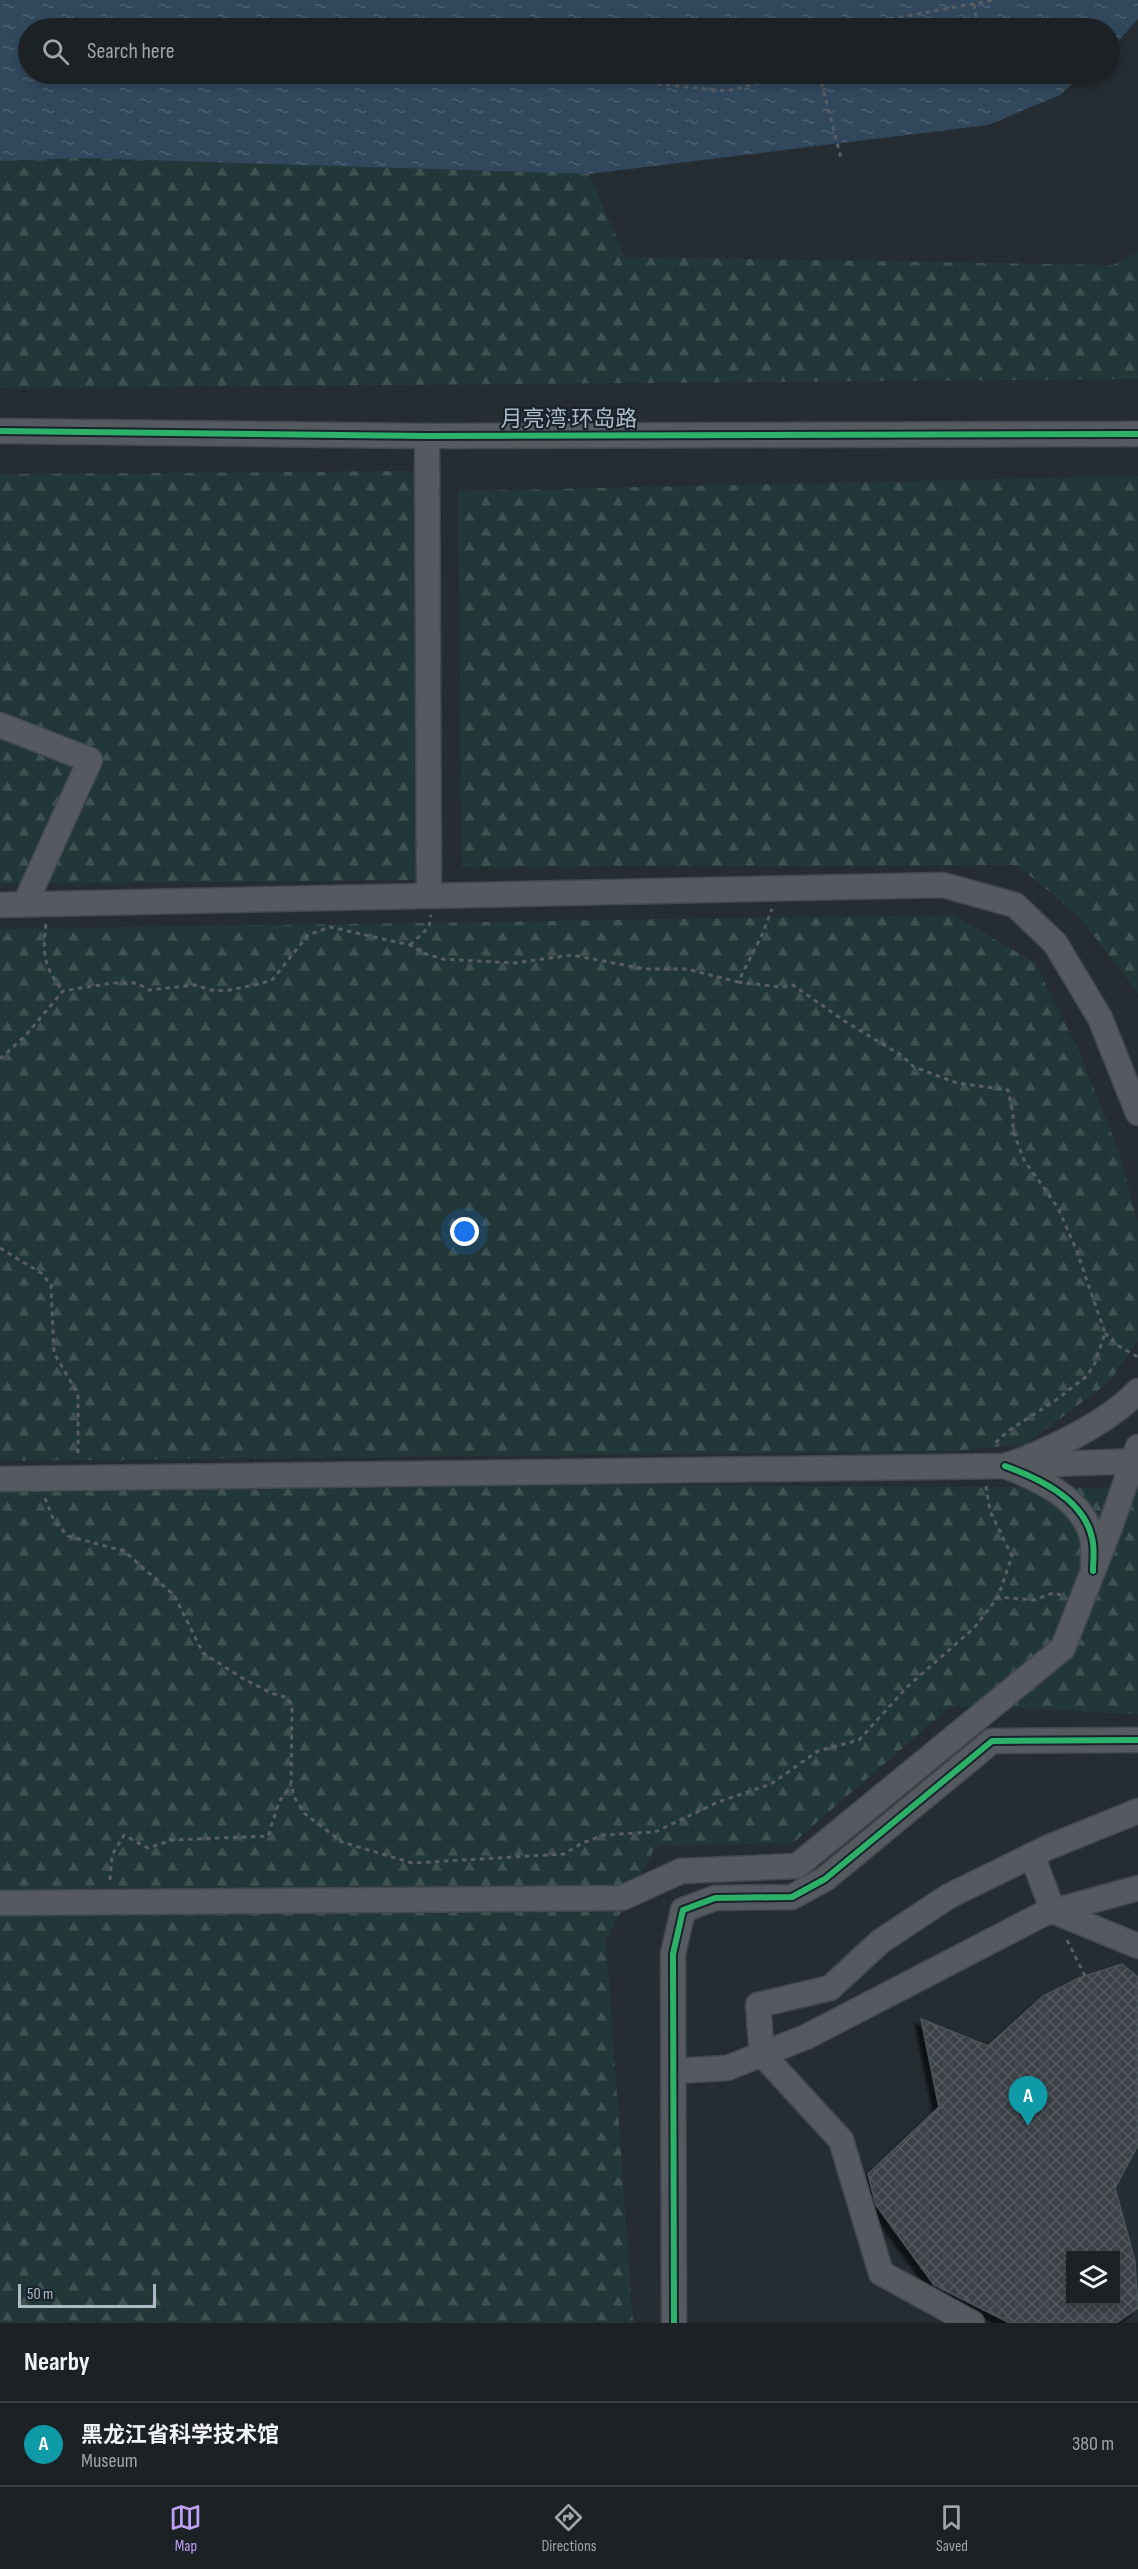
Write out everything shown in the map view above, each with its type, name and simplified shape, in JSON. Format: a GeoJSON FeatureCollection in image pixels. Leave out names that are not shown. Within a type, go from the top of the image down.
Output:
{"type":"FeatureCollection","features":[{"type":"Feature","properties":{"kind":"street","name":"月亮湾·环岛路"},"geometry":{"type":"LineString","coordinates":[[0,431],[427,436],[1138,434]]}},
{"type":"Feature","properties":{"kind":"street"},"geometry":{"type":"LineString","coordinates":[[427,436],[429,896]]}},
{"type":"Feature","properties":{"kind":"street"},"geometry":{"type":"LineString","coordinates":[[0,725],[90,760],[36,904]]}},
{"type":"Feature","properties":{"kind":"street"},"geometry":{"type":"LineString","coordinates":[[0,904],[943,885],[1015,905],[1055,943],[1095,1009],[1138,1113]]}},
{"type":"Feature","properties":{"kind":"street"},"geometry":{"type":"LineString","coordinates":[[994,1466],[1042,1454],[1078,1433],[1138,1391]]}},
{"type":"Feature","properties":{"kind":"street"},"geometry":{"type":"LineString","coordinates":[[0,1479],[994,1466],[1136,1456],[1063,1648],[797,1866],[681,1871],[621,1898],[108,1904],[0,1903]]}},
{"type":"Feature","properties":{"kind":"street"},"geometry":{"type":"LineString","coordinates":[[994,1466],[1039,1479],[1062,1495],[1083,1516],[1092,1538],[1093,1571]]}},
{"type":"Feature","properties":{"kind":"street"},"geometry":{"type":"LineString","coordinates":[[674,2323],[673,1954],[683,1910],[716,1898],[792,1897],[825,1879],[992,1742],[1138,1740]]}},
{"type":"Feature","properties":{"kind":"street"},"geometry":{"type":"LineString","coordinates":[[972,2323],[881,2273],[841,2140],[762,2054],[758,2005],[830,1988],[881,1941],[949,1896],[1032,1855],[1138,1811]]}},
{"type":"Feature","properties":{"kind":"street"},"geometry":{"type":"LineString","coordinates":[[1032,1855],[1053,1911],[1138,1946]]}},
{"type":"Feature","properties":{"kind":"street"},"geometry":{"type":"LineString","coordinates":[[674,2071],[727,2068],[806,2037],[1053,1911],[1138,1888]]}},
{"type":"Feature","properties":{"kind":"path"},"geometry":{"type":"LineString","coordinates":[[897,18],[994,0]]}},
{"type":"Feature","properties":{"kind":"path"},"geometry":{"type":"LineString","coordinates":[[974,4],[976,18]]}},
{"type":"Feature","properties":{"kind":"path"},"geometry":{"type":"LineString","coordinates":[[657,84],[727,91],[756,84]]}},
{"type":"Feature","properties":{"kind":"path"},"geometry":{"type":"LineString","coordinates":[[822,84],[841,158]]}},
{"type":"Feature","properties":{"kind":"path"},"geometry":{"type":"LineString","coordinates":[[738,982],[764,933],[775,888]]}},
{"type":"Feature","properties":{"kind":"path"},"geometry":{"type":"LineString","coordinates":[[410,945],[429,927],[431,913],[429,896]]}},
{"type":"Feature","properties":{"kind":"path"},"geometry":{"type":"LineString","coordinates":[[36,904],[43,955],[52,978],[63,991]]}},
{"type":"Feature","properties":{"kind":"path"},"geometry":{"type":"LineString","coordinates":[[0,1059],[26,1035],[63,991],[112,983],[137,983],[149,990],[195,985],[225,991],[263,983],[273,980],[308,935],[330,927],[410,945],[423,953],[443,959],[514,963],[572,955],[645,969],[687,969],[738,982],[781,987],[793,985],[846,1022],[901,1055],[914,1067],[957,1083],[1008,1090],[1013,1113],[1013,1131],[1024,1160],[1058,1208],[1076,1249],[1105,1333],[1117,1345],[1138,1357]]}},
{"type":"Feature","properties":{"kind":"path"},"geometry":{"type":"LineString","coordinates":[[0,1248],[41,1273],[51,1285],[54,1353],[78,1394],[79,1478]]}},
{"type":"Feature","properties":{"kind":"path"},"geometry":{"type":"LineString","coordinates":[[40,1478],[46,1504],[54,1521],[69,1536],[124,1551],[174,1595],[202,1653],[242,1678],[271,1693],[285,1697],[292,1704],[291,1785],[295,1798],[304,1813],[342,1842],[412,1863],[564,1854],[582,1843],[604,1835],[655,1832],[718,1802],[771,1784],[818,1751],[859,1740],[907,1687],[974,1628],[998,1597],[1012,1556],[990,1511],[994,1466],[988,1451],[1008,1431],[1056,1400],[1087,1376],[1095,1363],[1105,1333]]}},
{"type":"Feature","properties":{"kind":"path"},"geometry":{"type":"LineString","coordinates":[[998,1597],[1034,1600],[1053,1593],[1082,1600]]}},
{"type":"Feature","properties":{"kind":"path"},"geometry":{"type":"LineString","coordinates":[[108,1904],[112,1855],[124,1835],[148,1848],[172,1840],[268,1836],[279,1802],[291,1785]]}},
{"type":"Feature","properties":{"kind":"path"},"geometry":{"type":"LineString","coordinates":[[1053,1911],[1085,1976]]}},
{"type":"Feature","properties":{"kind":"green space"},"geometry":{"type":"Polygon","coordinates":[[[81,158],[589,174],[625,257],[1113,265],[1138,252],[1138,379],[0,388],[0,161],[81,158]]]}},
{"type":"Feature","properties":{"kind":"green space"},"geometry":{"type":"Polygon","coordinates":[[[417,471],[420,880],[0,884],[0,474],[417,471]]]}},
{"type":"Feature","properties":{"kind":"green space"},"geometry":{"type":"Polygon","coordinates":[[[1138,476],[1138,994],[1079,916],[1017,865],[462,867],[458,491],[1138,476]]]}},
{"type":"Feature","properties":{"kind":"green space"},"geometry":{"type":"Polygon","coordinates":[[[954,915],[1035,963],[1079,1051],[1120,1155],[1138,1224],[1138,1340],[1109,1382],[1026,1444],[954,1451],[0,1461],[0,929],[954,915]]]}},
{"type":"Feature","properties":{"kind":"green space"},"geometry":{"type":"Polygon","coordinates":[[[0,1481],[1138,1488],[1138,1714],[951,1706],[793,1843],[656,1846],[606,1941],[633,2323],[0,2323],[0,1481]]]}},
{"type":"Feature","properties":{"kind":"water"},"geometry":{"type":"Polygon","coordinates":[[[0,0],[1138,0],[1138,19],[1120,39],[1120,18],[18,18],[18,84],[1072,84],[1060,95],[988,125],[589,174],[81,158],[0,161],[0,0]]]}},
{"type":"Feature","properties":{"kind":"building"},"geometry":{"type":"Polygon","coordinates":[[[1122,1964],[1138,1977],[1138,2145],[1115,2188],[1135,2261],[1138,2308],[1116,2323],[1010,2323],[934,2285],[876,2205],[868,2174],[939,2107],[921,2019],[988,2046],[1043,1996],[1079,1978],[1122,1964]]]}},
{"type":"Feature","properties":{"kind":"cycle path"},"geometry":{"type":"LineString","coordinates":[[0,431],[427,436],[1138,434]]}},
{"type":"Feature","properties":{"kind":"cycle path"},"geometry":{"type":"LineString","coordinates":[[1005,1466],[1045,1484],[1070,1501],[1080,1512],[1093,1542],[1093,1571]]}},
{"type":"Feature","properties":{"kind":"cycle path"},"geometry":{"type":"LineString","coordinates":[[674,2323],[673,1954],[683,1910],[715,1898],[792,1897],[825,1879],[992,1741],[1138,1740]]}},
{"type":"Feature","properties":{"kind":"place","name":"黑龙江省科学技术馆"},"geometry":{"type":"Point","coordinates":[1028,2126]}}]}
